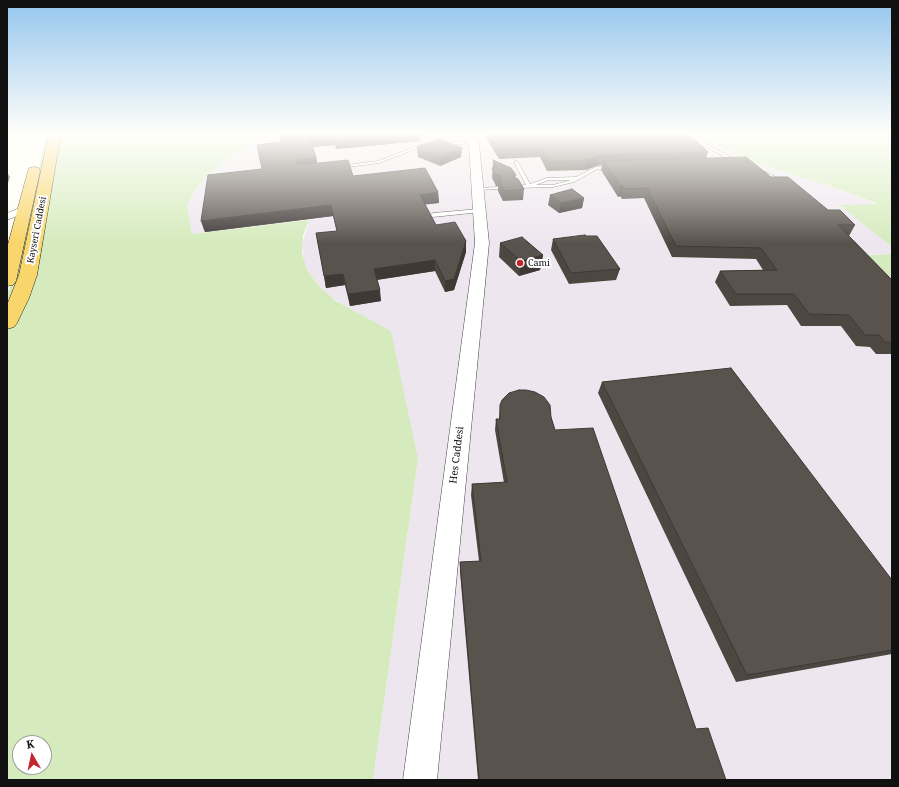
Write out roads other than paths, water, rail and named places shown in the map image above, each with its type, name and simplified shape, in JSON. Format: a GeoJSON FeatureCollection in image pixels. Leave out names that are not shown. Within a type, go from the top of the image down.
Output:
{"type":"FeatureCollection","features":[{"type":"Feature","properties":{"kind":"main road","name":"Kayseri Caddesi"},"geometry":{"type":"LineString","coordinates":[[7,281],[34,170]]}},
{"type":"Feature","properties":{"kind":"main road","name":"Kayseri Caddesi"},"geometry":{"type":"LineString","coordinates":[[7,323],[20,298],[28,275],[48,170]]}},
{"type":"Feature","properties":{"kind":"street","name":"Hes Caddesi"},"geometry":{"type":"LineString","coordinates":[[420,780],[482,243],[479,211],[487,189],[480,170]]}},
{"type":"Feature","properties":{"kind":"street"},"geometry":{"type":"LineString","coordinates":[[7,217],[24,209]]}},
{"type":"Feature","properties":{"kind":"lane"},"geometry":{"type":"LineString","coordinates":[[521,170],[530,186]]}},
{"type":"Feature","properties":{"kind":"lane"},"geometry":{"type":"LineString","coordinates":[[516,187],[553,186],[577,178],[593,170]]}},
{"type":"Feature","properties":{"kind":"lane"},"geometry":{"type":"LineString","coordinates":[[756,170],[787,183]]}},
{"type":"Feature","properties":{"kind":"lane"},"geometry":{"type":"LineString","coordinates":[[530,186],[547,179],[577,178]]}},
{"type":"Feature","properties":{"kind":"lane"},"geometry":{"type":"LineString","coordinates":[[433,215],[479,211]]}},
{"type":"Feature","properties":{"kind":"place","name":"Cami"},"geometry":{"type":"Point","coordinates":[520,263]}}]}
